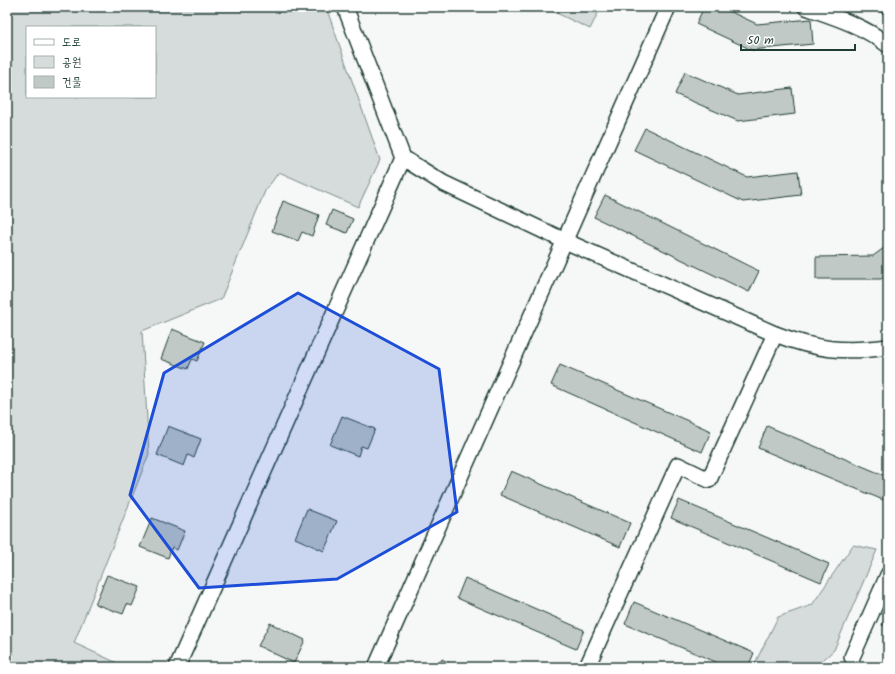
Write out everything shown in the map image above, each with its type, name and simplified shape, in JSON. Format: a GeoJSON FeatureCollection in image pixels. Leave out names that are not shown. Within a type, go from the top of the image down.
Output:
{"type":"FeatureCollection","features":[{"type":"Feature","properties":{"kind":"street"},"geometry":{"type":"LineString","coordinates":[[345,7],[403,158],[443,183],[565,241],[798,343],[843,351],[888,347]]}},
{"type":"Feature","properties":{"kind":"street"},"geometry":{"type":"LineString","coordinates":[[376,667],[668,7]]}},
{"type":"Feature","properties":{"kind":"street"},"geometry":{"type":"LineString","coordinates":[[806,7],[859,27],[888,45]]}},
{"type":"Feature","properties":{"kind":"street"},"geometry":{"type":"LineString","coordinates":[[177,667],[403,158]]}},
{"type":"Feature","properties":{"kind":"street"},"geometry":{"type":"LineString","coordinates":[[586,667],[678,465],[709,480],[775,334]]}},
{"type":"Feature","properties":{"kind":"street"},"geometry":{"type":"LineString","coordinates":[[852,657],[888,575]]}},
{"type":"Feature","properties":{"kind":"highlighted area"},"geometry":{"type":"Polygon","coordinates":[[[298,293],[439,369],[457,512],[337,579],[199,588],[130,495],[164,373],[298,293]]]}},
{"type":"Feature","properties":{"kind":"green space"},"geometry":{"type":"Polygon","coordinates":[[[7,7],[326,7],[380,160],[358,207],[279,172],[265,191],[221,299],[142,331],[149,454],[74,643],[126,667],[7,667],[7,7]]]}},
{"type":"Feature","properties":{"kind":"green space"},"geometry":{"type":"Polygon","coordinates":[[[544,7],[601,7],[590,29],[544,7]]]}},
{"type":"Feature","properties":{"kind":"green space"},"geometry":{"type":"Polygon","coordinates":[[[853,545],[877,550],[834,650],[815,667],[753,667],[778,617],[812,605],[853,545]]]}},
{"type":"Feature","properties":{"kind":"building"},"geometry":{"type":"Polygon","coordinates":[[[704,7],[720,7],[757,24],[811,19],[813,44],[752,50],[696,24],[704,7]]]}},
{"type":"Feature","properties":{"kind":"building"},"geometry":{"type":"Polygon","coordinates":[[[873,7],[888,7],[888,17],[873,7]]]}},
{"type":"Feature","properties":{"kind":"building"},"geometry":{"type":"Polygon","coordinates":[[[685,72],[738,95],[792,88],[795,114],[738,121],[675,94],[685,72]]]}},
{"type":"Feature","properties":{"kind":"building"},"geometry":{"type":"Polygon","coordinates":[[[645,128],[747,177],[798,171],[801,195],[743,202],[634,150],[645,128]]]}},
{"type":"Feature","properties":{"kind":"building"},"geometry":{"type":"Polygon","coordinates":[[[605,195],[759,271],[749,292],[594,217],[605,195]]]}},
{"type":"Feature","properties":{"kind":"building"},"geometry":{"type":"Polygon","coordinates":[[[283,201],[319,215],[312,236],[302,232],[298,241],[272,231],[283,201]]]}},
{"type":"Feature","properties":{"kind":"building"},"geometry":{"type":"Polygon","coordinates":[[[332,210],[353,219],[347,233],[326,225],[332,210]]]}},
{"type":"Feature","properties":{"kind":"building"},"geometry":{"type":"Polygon","coordinates":[[[888,245],[888,274],[881,279],[816,279],[816,257],[873,256],[888,245]]]}},
{"type":"Feature","properties":{"kind":"building"},"geometry":{"type":"Polygon","coordinates":[[[172,329],[205,342],[197,361],[192,359],[188,369],[161,359],[172,329]]]}},
{"type":"Feature","properties":{"kind":"building"},"geometry":{"type":"Polygon","coordinates":[[[560,365],[711,431],[702,452],[551,385],[560,365]]]}},
{"type":"Feature","properties":{"kind":"building"},"geometry":{"type":"Polygon","coordinates":[[[342,416],[375,429],[367,448],[361,446],[358,456],[330,445],[342,416]]]}},
{"type":"Feature","properties":{"kind":"building"},"geometry":{"type":"Polygon","coordinates":[[[168,426],[201,439],[194,458],[188,455],[184,466],[157,455],[168,426]]]}},
{"type":"Feature","properties":{"kind":"building"},"geometry":{"type":"Polygon","coordinates":[[[767,426],[888,477],[888,502],[758,448],[767,426]]]}},
{"type":"Feature","properties":{"kind":"building"},"geometry":{"type":"Polygon","coordinates":[[[511,471],[630,523],[620,547],[500,495],[511,471]]]}},
{"type":"Feature","properties":{"kind":"building"},"geometry":{"type":"Polygon","coordinates":[[[679,500],[829,564],[821,582],[671,518],[679,500]]]}},
{"type":"Feature","properties":{"kind":"building"},"geometry":{"type":"Polygon","coordinates":[[[307,509],[337,521],[324,551],[295,538],[307,509]]]}},
{"type":"Feature","properties":{"kind":"building"},"geometry":{"type":"Polygon","coordinates":[[[152,518],[185,531],[177,550],[172,547],[168,558],[140,547],[152,518]]]}},
{"type":"Feature","properties":{"kind":"building"},"geometry":{"type":"Polygon","coordinates":[[[107,575],[140,587],[132,606],[127,604],[123,614],[95,604],[107,575]]]}},
{"type":"Feature","properties":{"kind":"building"},"geometry":{"type":"Polygon","coordinates":[[[465,578],[584,630],[576,649],[457,598],[465,578]]]}},
{"type":"Feature","properties":{"kind":"building"},"geometry":{"type":"Polygon","coordinates":[[[634,602],[754,653],[748,667],[728,667],[625,624],[634,602]]]}},
{"type":"Feature","properties":{"kind":"building"},"geometry":{"type":"Polygon","coordinates":[[[888,611],[888,627],[882,625],[888,611]]]}},
{"type":"Feature","properties":{"kind":"building"},"geometry":{"type":"Polygon","coordinates":[[[270,623],[305,640],[294,663],[258,646],[270,623]]]}},
{"type":"Feature","properties":{"kind":"building"},"geometry":{"type":"Polygon","coordinates":[[[442,659],[457,667],[438,667],[442,659]]]}}]}
